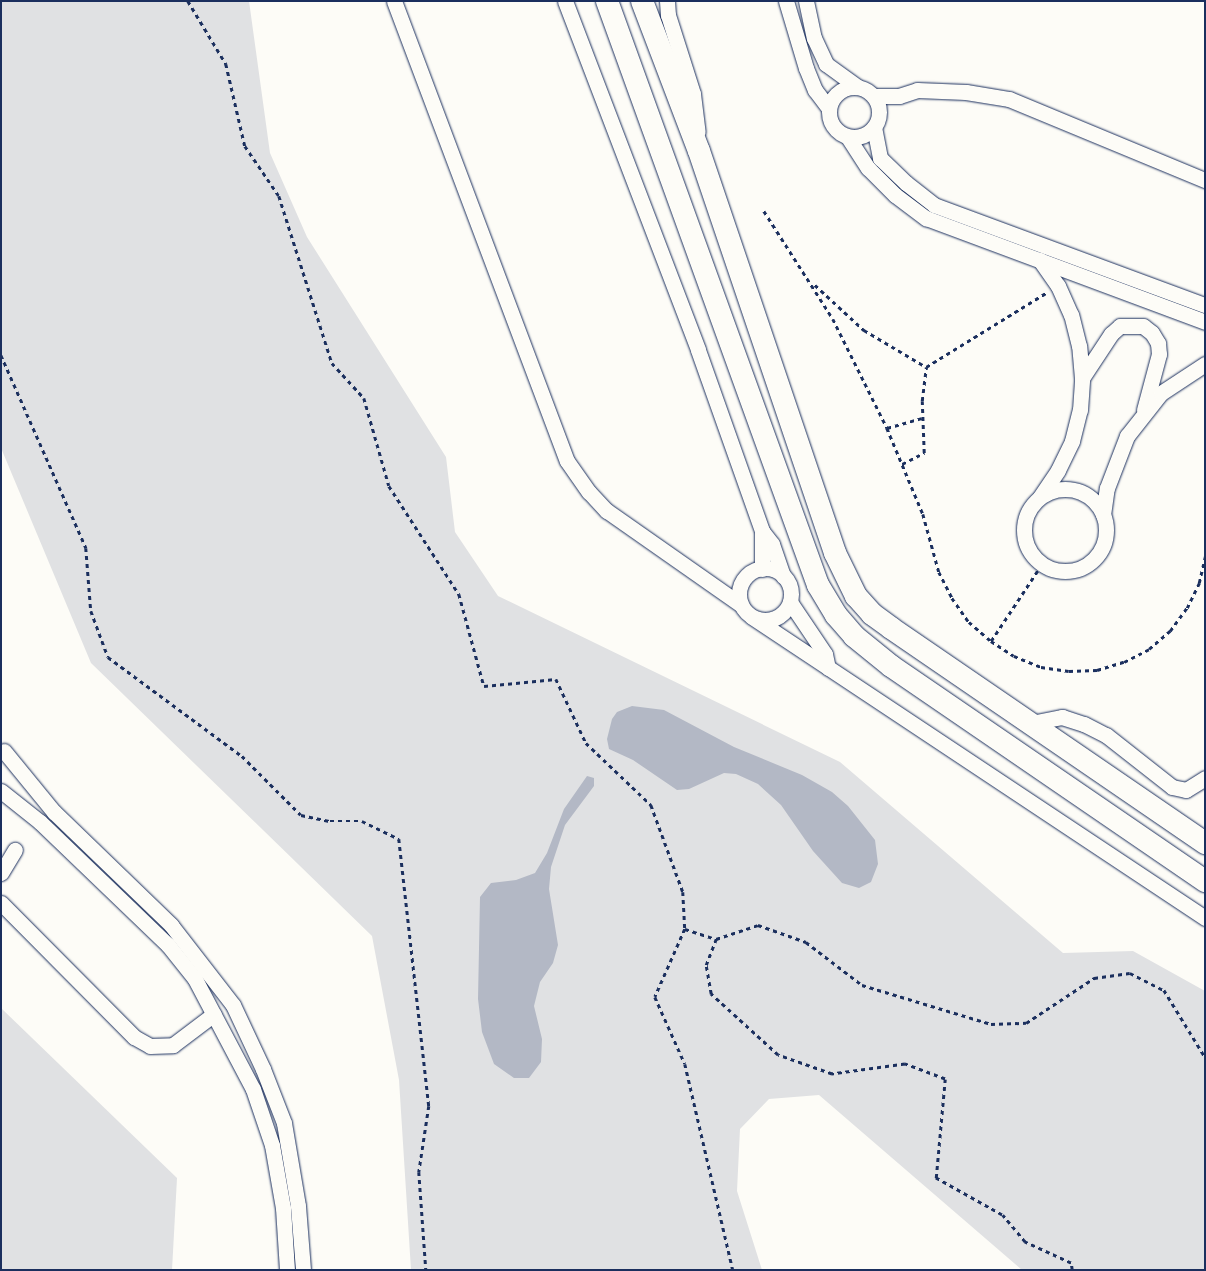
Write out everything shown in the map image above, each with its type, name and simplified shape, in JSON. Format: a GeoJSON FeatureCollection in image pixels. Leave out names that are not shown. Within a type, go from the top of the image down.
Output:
{"type":"FeatureCollection","features":[{"type":"Feature","properties":{"kind":"street"},"geometry":{"type":"LineString","coordinates":[[394,1],[567,461],[589,492],[607,511],[741,605],[752,617],[1205,918]]}},
{"type":"Feature","properties":{"kind":"street"},"geometry":{"type":"LineString","coordinates":[[565,1],[762,531],[772,544],[783,576],[789,585],[790,602],[816,639],[828,668]]}},
{"type":"Feature","properties":{"kind":"street"},"geometry":{"type":"LineString","coordinates":[[608,1],[818,585],[843,626],[891,666],[1205,880]]}},
{"type":"Feature","properties":{"kind":"street"},"geometry":{"type":"LineString","coordinates":[[642,1],[699,151],[835,554],[856,596],[872,614],[1205,843]]}},
{"type":"Feature","properties":{"kind":"street"},"geometry":{"type":"LineString","coordinates":[[667,1],[668,15],[694,94],[699,151]]}},
{"type":"Feature","properties":{"kind":"street"},"geometry":{"type":"LineString","coordinates":[[786,1],[806,68],[815,90],[828,107],[830,122],[850,139],[868,168],[895,195],[926,218],[1205,322]]}},
{"type":"Feature","properties":{"kind":"street"},"geometry":{"type":"LineString","coordinates":[[806,1],[814,38],[826,64],[874,96],[899,96],[917,90],[966,92],[1009,99],[1205,180]]}},
{"type":"Feature","properties":{"kind":"street"},"geometry":{"type":"LineString","coordinates":[[828,107],[842,90],[858,87]]}},
{"type":"Feature","properties":{"kind":"street"},"geometry":{"type":"LineString","coordinates":[[874,96],[880,112],[874,127],[880,158],[906,183],[934,205],[1205,305]]}},
{"type":"Feature","properties":{"kind":"street"},"geometry":{"type":"LineString","coordinates":[[850,139],[874,127]]}},
{"type":"Feature","properties":{"kind":"street"},"geometry":{"type":"LineString","coordinates":[[665,161],[699,151]]}},
{"type":"Feature","properties":{"kind":"street"},"geometry":{"type":"LineString","coordinates":[[1040,260],[1058,286],[1071,315],[1079,346],[1082,378],[1080,410],[1072,441],[1058,470],[1026,518],[1024,531],[1032,555],[1042,564],[1067,571],[1091,562],[1105,541],[1103,515],[1115,461],[1142,414],[1159,354],[1152,332],[1143,326],[1120,326],[1111,334],[1082,378]]}},
{"type":"Feature","properties":{"kind":"street"},"geometry":{"type":"LineString","coordinates":[[1142,414],[1168,388],[1205,364]]}},
{"type":"Feature","properties":{"kind":"street"},"geometry":{"type":"LineString","coordinates":[[1040,497],[1064,490],[1077,491],[1088,496],[1103,515]]}},
{"type":"Feature","properties":{"kind":"street"},"geometry":{"type":"LineString","coordinates":[[762,531],[762,569]]}},
{"type":"Feature","properties":{"kind":"street"},"geometry":{"type":"LineString","coordinates":[[741,605],[740,585],[746,576],[762,569],[783,576]]}},
{"type":"Feature","properties":{"kind":"street"},"geometry":{"type":"LineString","coordinates":[[708,583],[740,585]]}},
{"type":"Feature","properties":{"kind":"street"},"geometry":{"type":"LineString","coordinates":[[752,617],[774,619],[790,602]]}},
{"type":"Feature","properties":{"kind":"street"},"geometry":{"type":"LineString","coordinates":[[1031,723],[1062,717],[1084,724],[1106,735],[1172,787],[1186,790],[1205,778]]}},
{"type":"Feature","properties":{"kind":"street"},"geometry":{"type":"LineString","coordinates":[[1,768],[3,746]]}},
{"type":"Feature","properties":{"kind":"street"},"geometry":{"type":"LineString","coordinates":[[3,746],[54,812],[171,925],[233,1005],[263,1068],[284,1123],[298,1206],[303,1270]]}},
{"type":"Feature","properties":{"kind":"street"},"geometry":{"type":"LineString","coordinates":[[1,791],[40,822],[168,945],[195,979],[254,1089],[272,1145],[283,1208],[287,1270]]}},
{"type":"Feature","properties":{"kind":"street"},"geometry":{"type":"LineString","coordinates":[[1,873],[15,850]]}},
{"type":"Feature","properties":{"kind":"street"},"geometry":{"type":"LineString","coordinates":[[1,903],[134,1037],[150,1046],[173,1045],[214,1014]]}},
{"type":"Feature","properties":{"kind":"street"},"geometry":{"type":"LineString","coordinates":[[283,1208],[298,1206]]}},
{"type":"Feature","properties":{"kind":"path"},"geometry":{"type":"LineString","coordinates":[[188,1],[226,64],[245,146],[279,196],[332,363],[364,398],[389,486],[459,594],[484,686],[556,679],[586,743],[651,805],[683,892],[684,929],[655,996],[685,1064],[734,1270]]}},
{"type":"Feature","properties":{"kind":"path"},"geometry":{"type":"LineString","coordinates":[[764,211],[810,280],[833,319],[887,428],[923,514],[938,572],[969,622],[991,641],[1023,660],[1068,671],[1097,670],[1124,662],[1149,649],[1176,623],[1199,583],[1205,556]]}},
{"type":"Feature","properties":{"kind":"path"},"geometry":{"type":"LineString","coordinates":[[810,280],[864,330],[926,367]]}},
{"type":"Feature","properties":{"kind":"path"},"geometry":{"type":"LineString","coordinates":[[926,367],[1058,286]]}},
{"type":"Feature","properties":{"kind":"path"},"geometry":{"type":"LineString","coordinates":[[1,356],[86,548],[91,611],[108,657],[242,756],[301,815],[330,821],[362,821],[399,839],[429,1106],[419,1172],[426,1270]]}},
{"type":"Feature","properties":{"kind":"path"},"geometry":{"type":"LineString","coordinates":[[902,464],[924,453],[922,418],[926,367]]}},
{"type":"Feature","properties":{"kind":"path"},"geometry":{"type":"LineString","coordinates":[[887,428],[922,418]]}},
{"type":"Feature","properties":{"kind":"path"},"geometry":{"type":"LineString","coordinates":[[991,641],[1042,564]]}},
{"type":"Feature","properties":{"kind":"path"},"geometry":{"type":"LineString","coordinates":[[684,929],[716,939],[758,925],[806,942],[862,985],[990,1024],[1026,1022],[1094,978],[1130,974],[1164,990],[1205,1057]]}},
{"type":"Feature","properties":{"kind":"path"},"geometry":{"type":"LineString","coordinates":[[716,939],[706,965],[711,994],[778,1055],[832,1074],[905,1064],[945,1079],[936,1178],[1002,1215],[1025,1242],[1071,1263],[1072,1270]]}},
{"type":"Feature","properties":{"kind":"shaded area"},"geometry":{"type":"Polygon","coordinates":[[[1,1],[249,1],[270,153],[307,237],[446,457],[455,532],[498,596],[840,762],[1063,953],[1133,951],[1205,991],[1205,1270],[1022,1270],[819,1095],[769,1099],[740,1129],[737,1191],[762,1270],[411,1270],[399,1080],[372,936],[91,663],[1,448],[1,1]]]}},
{"type":"Feature","properties":{"kind":"shaded area"},"geometry":{"type":"Polygon","coordinates":[[[632,706],[664,710],[734,747],[802,775],[832,792],[848,806],[875,840],[878,864],[871,882],[859,888],[842,883],[813,851],[781,805],[758,784],[736,774],[724,773],[689,789],[677,790],[633,760],[609,749],[607,739],[612,719],[617,712],[632,706]]]}},
{"type":"Feature","properties":{"kind":"shaded area"},"geometry":{"type":"Polygon","coordinates":[[[587,776],[594,778],[594,786],[565,825],[551,867],[549,889],[558,945],[553,963],[540,982],[534,1006],[542,1039],[541,1062],[529,1078],[514,1078],[494,1064],[482,1032],[478,999],[480,897],[491,883],[516,880],[535,873],[547,853],[564,809],[587,776]]]}},
{"type":"Feature","properties":{"kind":"shaded area"},"geometry":{"type":"Polygon","coordinates":[[[1,1008],[177,1178],[172,1270],[1,1270],[1,1008]]]}}]}
